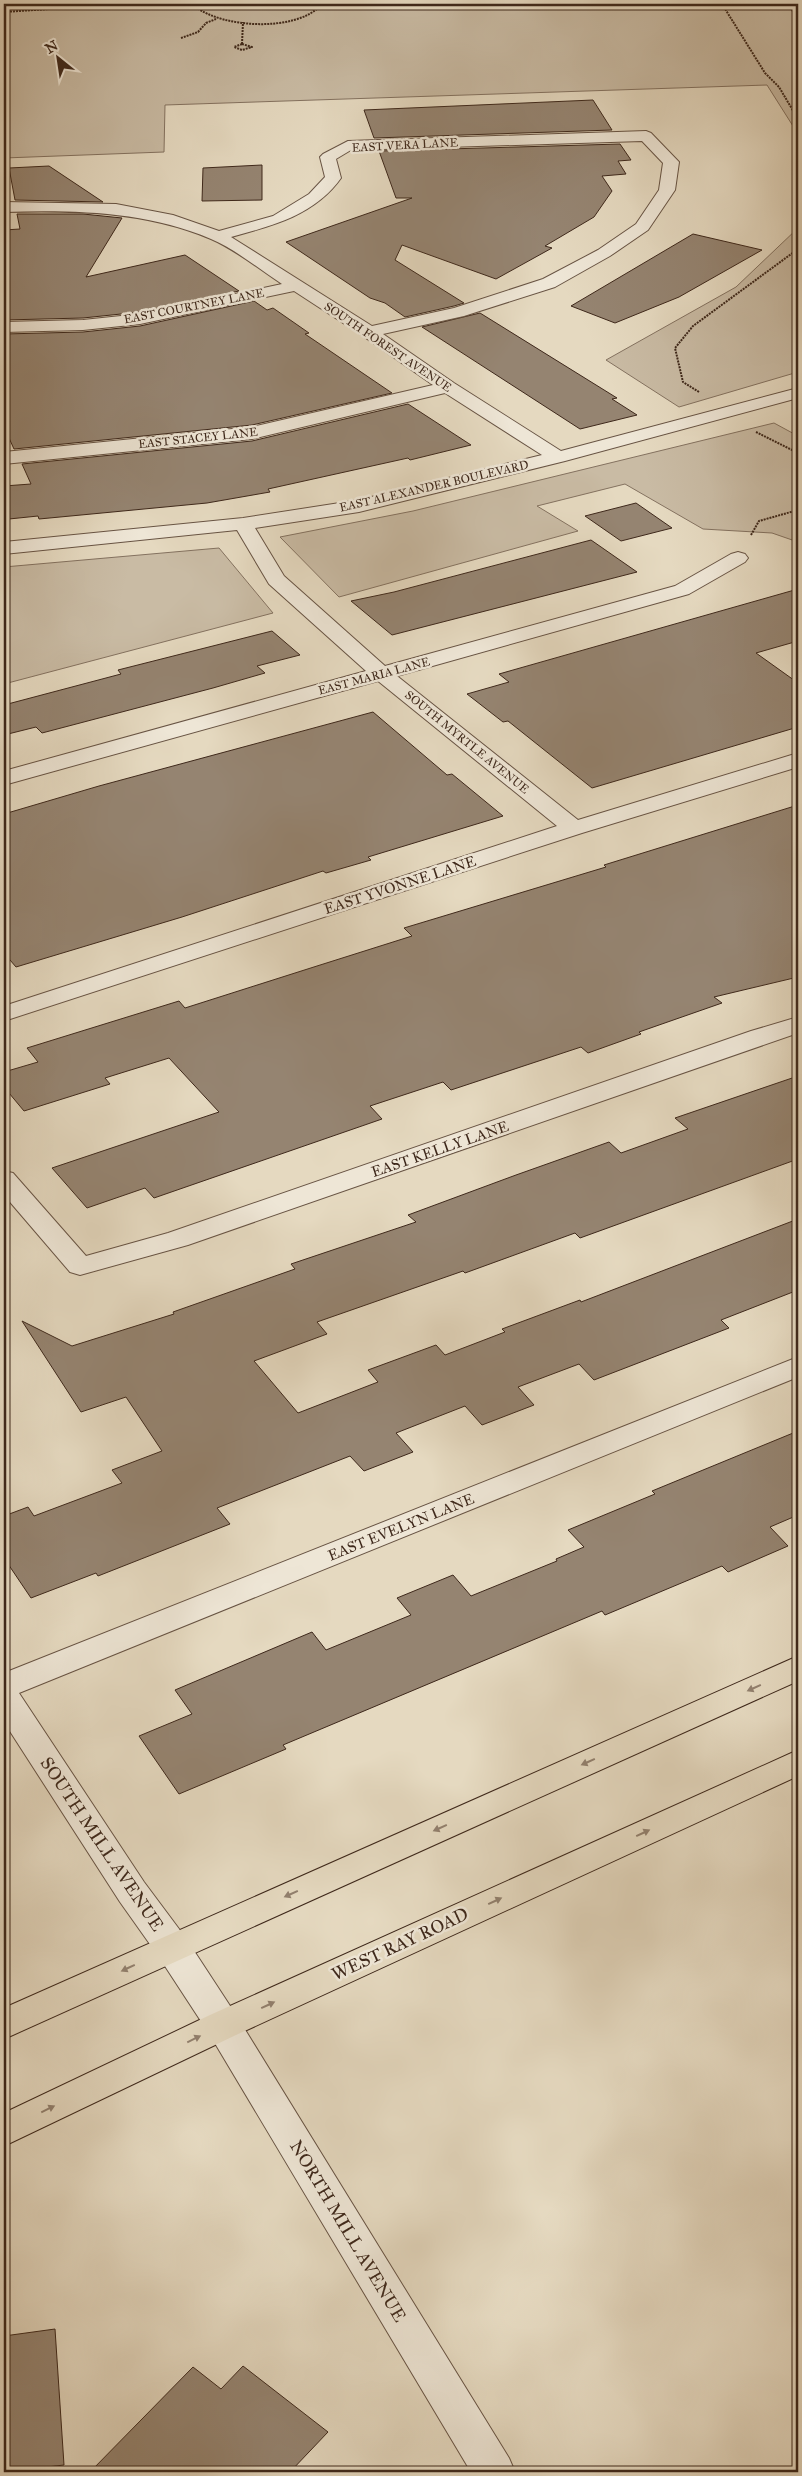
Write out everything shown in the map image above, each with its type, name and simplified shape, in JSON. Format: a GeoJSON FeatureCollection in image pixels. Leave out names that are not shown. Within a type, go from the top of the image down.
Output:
{"type":"FeatureCollection","features":[{"type":"Feature","properties":{"kind":"main road"},"geometry":{"type":"LineString","coordinates":[[4,2024],[172,1947],[798,1668]]}},
{"type":"Feature","properties":{"kind":"main road","name":"WEST RAY ROAD"},"geometry":{"type":"LineString","coordinates":[[4,2130],[223,2026],[798,1762]]}},
{"type":"Feature","properties":{"kind":"street","name":"EAST VERA LANE"},"geometry":{"type":"LineString","coordinates":[[218,236],[279,219],[315,197],[333,178],[328,157],[348,146],[646,136],[670,162],[667,190],[642,227],[604,253],[549,283],[458,312],[369,332]]}},
{"type":"Feature","properties":{"kind":"street"},"geometry":{"type":"LineString","coordinates":[[4,207],[40,206],[116,209],[167,218],[218,236]]}},
{"type":"Feature","properties":{"kind":"street","name":"SOUTH FOREST AVENUE"},"geometry":{"type":"LineString","coordinates":[[218,236],[369,332],[448,388],[558,457]]}},
{"type":"Feature","properties":{"kind":"street","name":"EAST COURTNEY LANE"},"geometry":{"type":"LineString","coordinates":[[4,327],[83,325],[140,319],[295,286]]}},
{"type":"Feature","properties":{"kind":"street","name":"EAST STACEY LANE"},"geometry":{"type":"LineString","coordinates":[[4,458],[252,433],[448,388]]}},
{"type":"Feature","properties":{"kind":"street","name":"EAST ALEXANDER BOULEVARD"},"geometry":{"type":"LineString","coordinates":[[4,548],[243,524],[359,506],[558,457],[798,393]]}},
{"type":"Feature","properties":{"kind":"street"},"geometry":{"type":"LineString","coordinates":[[772,401],[793,412]]}},
{"type":"Feature","properties":{"kind":"street","name":"SOUTH MYRTLE AVENUE"},"geometry":{"type":"LineString","coordinates":[[243,524],[276,580],[382,674],[574,828]]}},
{"type":"Feature","properties":{"kind":"street","name":"EAST MARIA LANE"},"geometry":{"type":"LineString","coordinates":[[4,778],[682,590],[738,558]]}},
{"type":"Feature","properties":{"kind":"street","name":"EAST YVONNE LANE"},"geometry":{"type":"LineString","coordinates":[[4,1014],[574,828],[798,760]]}},
{"type":"Feature","properties":{"kind":"street","name":"EAST KELLY LANE"},"geometry":{"type":"LineString","coordinates":[[4,1179],[80,1266],[178,1239],[760,1036],[798,1025]]}},
{"type":"Feature","properties":{"kind":"street","name":"EAST EVELYN LANE"},"geometry":{"type":"LineString","coordinates":[[4,1686],[798,1366]]}},
{"type":"Feature","properties":{"kind":"street","name":"SOUTH MILL AVENUE"},"geometry":{"type":"LineString","coordinates":[[4,1696],[132,1892],[201,1991]]}},
{"type":"Feature","properties":{"kind":"street","name":"NORTH MILL AVENUE"},"geometry":{"type":"LineString","coordinates":[[201,1991],[494,2472]]}},
{"type":"Feature","properties":{"kind":"path"},"geometry":{"type":"LineString","coordinates":[[4,12],[126,4]]}},
{"type":"Feature","properties":{"kind":"path"},"geometry":{"type":"LineString","coordinates":[[198,4],[196,7],[199,12],[217,19],[243,22],[299,20],[314,14],[320,6],[304,6],[304,4]]}},
{"type":"Feature","properties":{"kind":"path"},"geometry":{"type":"LineString","coordinates":[[722,4],[765,73],[779,87],[798,120]]}},
{"type":"Feature","properties":{"kind":"path"},"geometry":{"type":"LineString","coordinates":[[181,38],[198,32],[206,23],[217,19]]}},
{"type":"Feature","properties":{"kind":"path"},"geometry":{"type":"LineString","coordinates":[[242,44],[243,22]]}},
{"type":"Feature","properties":{"kind":"path"},"geometry":{"type":"LineString","coordinates":[[242,44],[252,47],[242,50],[234,47],[242,44]]}},
{"type":"Feature","properties":{"kind":"path"},"geometry":{"type":"LineString","coordinates":[[798,249],[693,326],[675,348],[682,382],[726,413],[798,453]]}},
{"type":"Feature","properties":{"kind":"path"},"geometry":{"type":"LineString","coordinates":[[738,558],[759,520],[798,510]]}},
{"type":"Feature","properties":{"kind":"shaded area"},"geometry":{"type":"Polygon","coordinates":[[[4,4],[787,4],[798,20],[798,134],[767,85],[165,105],[164,152],[4,158],[4,4]]]}},
{"type":"Feature","properties":{"kind":"shaded area"},"geometry":{"type":"Polygon","coordinates":[[[798,228],[798,372],[679,407],[606,360],[736,287],[798,228]]]}},
{"type":"Feature","properties":{"kind":"shaded area"},"geometry":{"type":"Polygon","coordinates":[[[774,423],[798,436],[798,542],[772,533],[703,529],[625,484],[537,506],[578,531],[339,597],[280,537],[413,511],[774,423]]]}},
{"type":"Feature","properties":{"kind":"shaded area"},"geometry":{"type":"Polygon","coordinates":[[[219,548],[273,613],[4,684],[4,567],[219,548]]]}},
{"type":"Feature","properties":{"kind":"building"},"geometry":{"type":"Polygon","coordinates":[[[593,100],[612,130],[374,138],[364,110],[593,100]]]}},
{"type":"Feature","properties":{"kind":"building"},"geometry":{"type":"Polygon","coordinates":[[[620,144],[631,160],[618,161],[626,174],[602,176],[612,191],[594,217],[545,246],[552,248],[496,279],[402,245],[395,260],[464,303],[454,306],[405,317],[385,303],[370,298],[286,242],[412,198],[396,198],[379,151],[620,144]]]}},
{"type":"Feature","properties":{"kind":"building"},"geometry":{"type":"Polygon","coordinates":[[[262,165],[262,200],[202,201],[203,168],[262,165]]]}},
{"type":"Feature","properties":{"kind":"building"},"geometry":{"type":"Polygon","coordinates":[[[49,166],[103,202],[15,200],[9,168],[49,166]]]}},
{"type":"Feature","properties":{"kind":"building"},"geometry":{"type":"Polygon","coordinates":[[[17,214],[83,214],[122,218],[86,277],[185,255],[239,291],[140,312],[83,318],[4,320],[4,230],[20,229],[17,214]]]}},
{"type":"Feature","properties":{"kind":"building"},"geometry":{"type":"Polygon","coordinates":[[[693,234],[762,250],[679,297],[615,323],[571,306],[693,234]]]}},
{"type":"Feature","properties":{"kind":"building"},"geometry":{"type":"Polygon","coordinates":[[[254,301],[267,310],[273,308],[309,333],[305,334],[392,393],[252,425],[14,449],[4,427],[4,334],[83,332],[140,326],[254,301]]]}},
{"type":"Feature","properties":{"kind":"building"},"geometry":{"type":"Polygon","coordinates":[[[480,313],[617,398],[612,399],[637,415],[580,429],[422,327],[480,313]]]}},
{"type":"Feature","properties":{"kind":"building"},"geometry":{"type":"Polygon","coordinates":[[[408,404],[471,445],[410,460],[408,458],[268,489],[270,492],[207,503],[39,519],[38,516],[9,519],[4,503],[4,486],[31,484],[22,464],[252,441],[408,404]]]}},
{"type":"Feature","properties":{"kind":"building"},"geometry":{"type":"Polygon","coordinates":[[[636,503],[672,528],[621,541],[585,516],[636,503]]]}},
{"type":"Feature","properties":{"kind":"building"},"geometry":{"type":"Polygon","coordinates":[[[591,540],[637,572],[392,635],[351,601],[394,592],[591,540]]]}},
{"type":"Feature","properties":{"kind":"building"},"geometry":{"type":"Polygon","coordinates":[[[798,589],[798,641],[756,653],[798,683],[798,727],[592,788],[508,721],[503,722],[467,694],[509,682],[499,674],[798,589]]]}},
{"type":"Feature","properties":{"kind":"building"},"geometry":{"type":"Polygon","coordinates":[[[272,631],[300,655],[257,666],[265,673],[213,688],[42,733],[36,727],[4,735],[4,705],[121,674],[118,670],[272,631]]]}},
{"type":"Feature","properties":{"kind":"building"},"geometry":{"type":"Polygon","coordinates":[[[373,712],[447,775],[452,774],[503,816],[368,857],[371,860],[326,873],[323,871],[182,917],[16,967],[4,953],[4,814],[99,786],[373,712]]]}},
{"type":"Feature","properties":{"kind":"building"},"geometry":{"type":"Polygon","coordinates":[[[798,805],[798,977],[714,997],[722,1003],[639,1032],[641,1034],[588,1053],[581,1047],[451,1090],[443,1082],[370,1106],[382,1119],[154,1198],[145,1188],[87,1208],[52,1168],[219,1112],[169,1058],[105,1078],[110,1084],[24,1111],[4,1087],[4,1072],[38,1062],[27,1048],[179,1001],[185,1008],[412,936],[404,928],[606,867],[604,865],[798,805]]]}},
{"type":"Feature","properties":{"kind":"building"},"geometry":{"type":"Polygon","coordinates":[[[798,1076],[798,1159],[580,1238],[575,1233],[465,1273],[463,1271],[317,1322],[327,1334],[254,1361],[298,1413],[378,1382],[368,1370],[436,1345],[445,1355],[505,1332],[502,1329],[580,1300],[581,1302],[798,1219],[798,1290],[721,1320],[729,1328],[594,1380],[579,1364],[518,1387],[534,1405],[482,1425],[465,1406],[396,1433],[413,1452],[364,1471],[350,1456],[217,1508],[230,1524],[98,1576],[96,1573],[31,1598],[4,1558],[4,1516],[28,1507],[34,1516],[122,1483],[112,1470],[162,1451],[126,1397],[81,1412],[22,1321],[72,1346],[174,1314],[173,1312],[295,1269],[291,1264],[416,1222],[408,1215],[516,1175],[609,1142],[621,1153],[688,1129],[675,1118],[798,1076]]]}},
{"type":"Feature","properties":{"kind":"building"},"geometry":{"type":"Polygon","coordinates":[[[798,1431],[798,1515],[770,1527],[788,1546],[728,1572],[722,1566],[605,1615],[602,1611],[283,1745],[286,1749],[179,1794],[139,1736],[192,1714],[175,1690],[312,1632],[326,1650],[411,1615],[397,1598],[453,1575],[471,1596],[557,1561],[556,1559],[584,1547],[568,1530],[655,1494],[652,1491],[798,1431]]]}},
{"type":"Feature","properties":{"kind":"building"},"geometry":{"type":"Polygon","coordinates":[[[55,2329],[64,2465],[4,2472],[4,2336],[55,2329]]]}},
{"type":"Feature","properties":{"kind":"building"},"geometry":{"type":"Polygon","coordinates":[[[243,2366],[328,2432],[290,2472],[90,2472],[193,2367],[221,2389],[243,2366]]]}}]}
